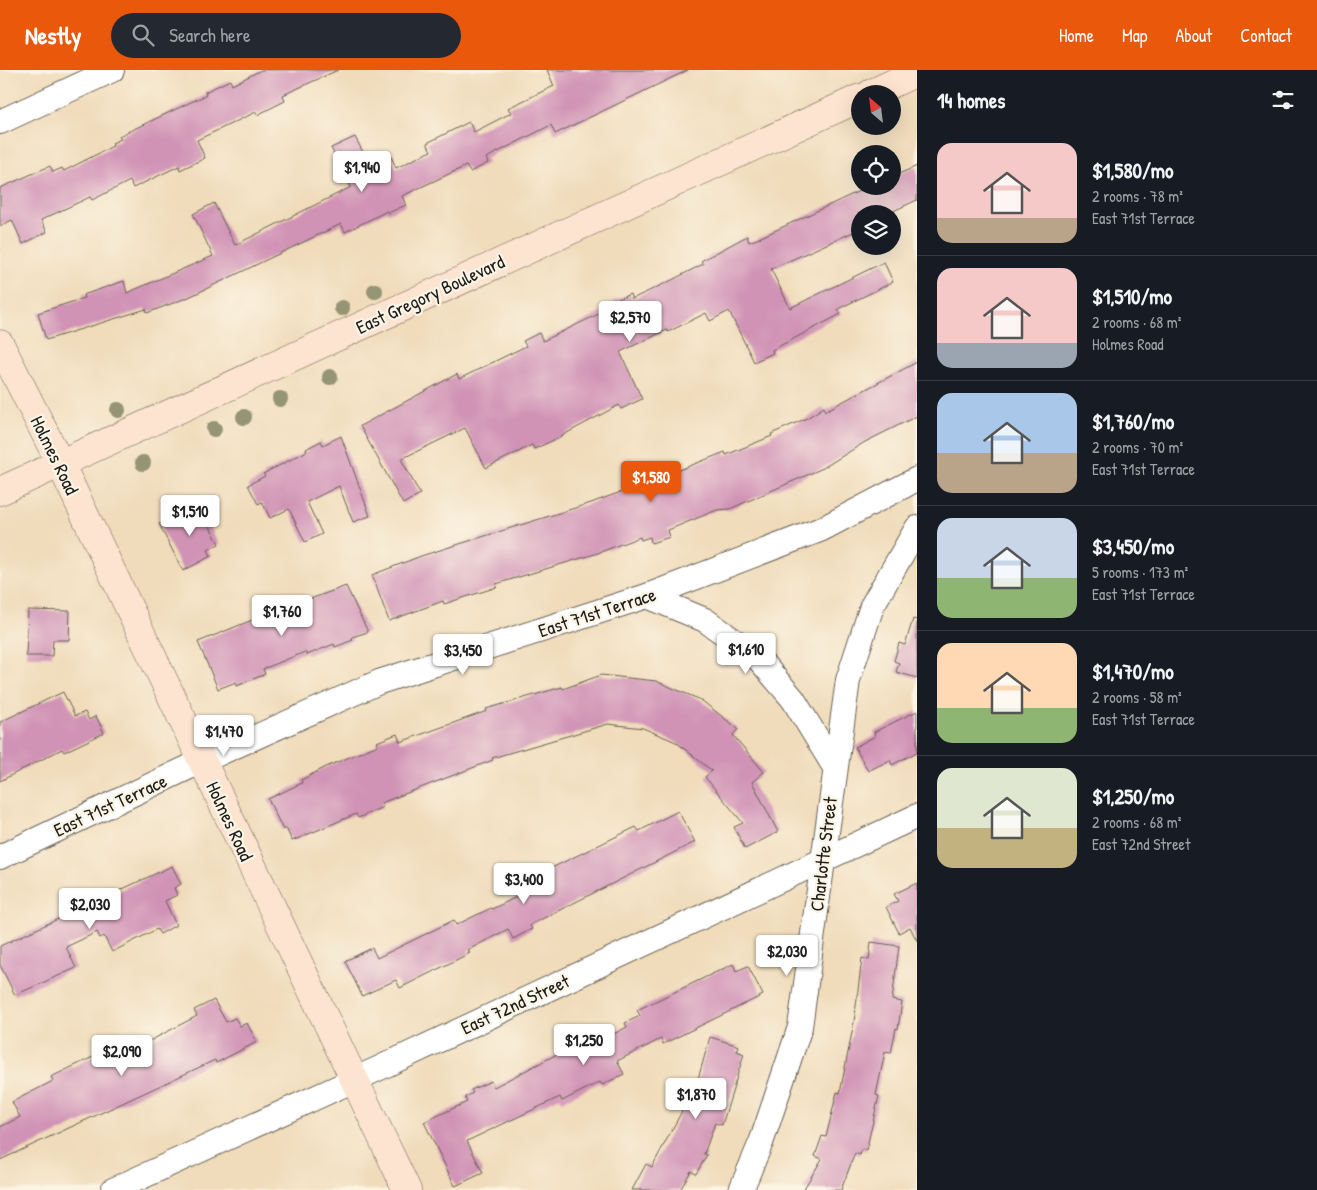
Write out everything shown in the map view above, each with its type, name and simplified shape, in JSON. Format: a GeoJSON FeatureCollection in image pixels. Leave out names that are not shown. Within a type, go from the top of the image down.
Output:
{"type":"FeatureCollection","features":[{"type":"Feature","properties":{"kind":"main road"},"geometry":{"type":"LineString","coordinates":[[889,85],[917,72]]}},
{"type":"Feature","properties":{"kind":"main road","name":"East Gregory Boulevard"},"geometry":{"type":"LineString","coordinates":[[0,491],[851,102]]}},
{"type":"Feature","properties":{"kind":"main road","name":"Holmes Road"},"geometry":{"type":"LineString","coordinates":[[0,344],[60,463],[407,1190]]}},
{"type":"Feature","properties":{"kind":"street"},"geometry":{"type":"LineString","coordinates":[[0,122],[112,70]]}},
{"type":"Feature","properties":{"kind":"street","name":"East 71st Terrace"},"geometry":{"type":"LineString","coordinates":[[0,857],[202,761],[379,682],[647,596],[822,529],[917,479]]}},
{"type":"Feature","properties":{"kind":"street"},"geometry":{"type":"LineString","coordinates":[[834,766],[848,680],[872,606],[917,528]]}},
{"type":"Feature","properties":{"kind":"street"},"geometry":{"type":"LineString","coordinates":[[647,596],[705,620],[757,658],[793,699],[834,766]]}},
{"type":"Feature","properties":{"kind":"street","name":"Charlotte Street"},"geometry":{"type":"LineString","coordinates":[[741,1190],[762,1140],[800,1027],[834,766]]}},
{"type":"Feature","properties":{"kind":"street","name":"East 72nd Street"},"geometry":{"type":"LineString","coordinates":[[113,1190],[354,1080],[917,816]]}},
{"type":"Feature","properties":{"kind":"building"},"geometry":{"type":"Polygon","coordinates":[[[261,70],[338,70],[283,95],[285,101],[257,115],[256,112],[197,140],[205,158],[180,170],[179,166],[133,188],[130,181],[92,200],[90,197],[41,220],[47,232],[23,244],[12,220],[0,226],[0,188],[50,166],[53,172],[62,168],[64,171],[113,146],[112,143],[121,139],[119,136],[206,95],[205,92],[230,80],[232,85],[261,70]]]}},
{"type":"Feature","properties":{"kind":"building"},"geometry":{"type":"Polygon","coordinates":[[[547,70],[688,70],[555,134],[551,125],[486,158],[488,163],[470,172],[466,166],[402,196],[406,205],[388,213],[387,211],[345,232],[341,224],[189,297],[147,313],[146,309],[46,340],[38,313],[84,298],[83,295],[124,281],[127,293],[213,256],[193,214],[214,203],[235,245],[351,187],[331,148],[355,137],[370,165],[391,156],[396,168],[431,151],[427,143],[469,122],[474,132],[511,113],[508,108],[554,86],[547,70]]]}},
{"type":"Feature","properties":{"kind":"building"},"geometry":{"type":"Polygon","coordinates":[[[917,166],[917,200],[901,207],[901,205],[851,205],[851,233],[771,269],[790,308],[884,262],[893,282],[838,309],[841,314],[772,350],[773,353],[754,362],[729,311],[710,321],[706,313],[668,332],[667,330],[620,352],[642,399],[621,409],[619,405],[554,440],[534,449],[532,445],[486,468],[465,428],[401,459],[420,494],[403,504],[360,426],[457,374],[459,379],[526,346],[523,341],[539,333],[543,341],[615,306],[614,301],[630,294],[632,299],[672,280],[703,264],[701,261],[747,236],[749,242],[757,239],[851,195],[901,195],[901,173],[917,166]]]}},
{"type":"Feature","properties":{"kind":"building"},"geometry":{"type":"Polygon","coordinates":[[[917,362],[917,416],[865,442],[823,468],[730,509],[717,510],[668,530],[670,537],[651,543],[650,537],[641,540],[640,537],[595,554],[496,584],[497,587],[444,604],[443,601],[389,621],[372,575],[421,556],[591,503],[626,490],[625,488],[654,480],[725,452],[726,455],[772,436],[771,434],[807,418],[824,407],[825,411],[917,362]]]}},
{"type":"Feature","properties":{"kind":"building"},"geometry":{"type":"Polygon","coordinates":[[[341,436],[370,516],[353,522],[339,486],[307,502],[322,534],[305,542],[289,509],[270,518],[262,502],[258,504],[248,485],[265,476],[263,474],[307,451],[306,449],[321,441],[323,445],[341,436]]]}},
{"type":"Feature","properties":{"kind":"building"},"geometry":{"type":"Polygon","coordinates":[[[198,504],[219,544],[208,550],[211,556],[183,571],[159,524],[198,504]]]}},
{"type":"Feature","properties":{"kind":"building"},"geometry":{"type":"Polygon","coordinates":[[[346,586],[368,632],[352,637],[353,640],[335,647],[334,644],[307,655],[305,652],[263,669],[265,674],[237,686],[236,682],[218,689],[198,642],[299,601],[299,603],[346,586]]]}},
{"type":"Feature","properties":{"kind":"building"},"geometry":{"type":"Polygon","coordinates":[[[28,610],[70,611],[69,640],[53,640],[52,656],[26,656],[28,610]]]}},
{"type":"Feature","properties":{"kind":"building"},"geometry":{"type":"Polygon","coordinates":[[[913,619],[917,620],[917,678],[896,672],[899,663],[894,661],[899,643],[905,645],[913,619]]]}},
{"type":"Feature","properties":{"kind":"building"},"geometry":{"type":"Polygon","coordinates":[[[601,675],[656,681],[701,700],[738,729],[733,735],[764,772],[752,782],[778,832],[745,849],[734,827],[743,823],[705,777],[712,771],[676,742],[643,728],[608,724],[492,758],[493,760],[381,803],[383,807],[358,818],[356,814],[292,841],[286,828],[283,830],[268,799],[302,783],[301,780],[326,767],[378,745],[377,742],[397,734],[400,742],[487,711],[486,709],[562,687],[563,689],[601,675]]]}},
{"type":"Feature","properties":{"kind":"building"},"geometry":{"type":"Polygon","coordinates":[[[63,692],[75,716],[85,712],[89,720],[96,716],[104,733],[64,752],[62,749],[0,781],[0,722],[63,692]]]}},
{"type":"Feature","properties":{"kind":"building"},"geometry":{"type":"Polygon","coordinates":[[[917,711],[917,752],[892,765],[890,760],[868,771],[855,747],[875,736],[874,732],[917,711]]]}},
{"type":"Feature","properties":{"kind":"building"},"geometry":{"type":"Polygon","coordinates":[[[678,811],[695,842],[530,925],[532,929],[513,939],[508,929],[468,950],[470,953],[400,988],[396,980],[362,996],[345,961],[372,948],[377,958],[454,920],[456,925],[492,909],[537,887],[533,877],[636,827],[639,831],[678,811]]]}},
{"type":"Feature","properties":{"kind":"building"},"geometry":{"type":"Polygon","coordinates":[[[172,866],[181,884],[174,888],[177,895],[165,901],[176,925],[160,934],[157,929],[112,952],[104,936],[100,938],[97,932],[66,947],[76,968],[15,995],[0,965],[0,946],[172,866]]]}},
{"type":"Feature","properties":{"kind":"building"},"geometry":{"type":"Polygon","coordinates":[[[917,883],[917,941],[910,927],[899,933],[886,907],[898,901],[894,894],[917,883]]]}},
{"type":"Feature","properties":{"kind":"building"},"geometry":{"type":"Polygon","coordinates":[[[871,942],[899,946],[892,1000],[902,1002],[898,1029],[896,1028],[891,1053],[885,1052],[876,1095],[879,1096],[866,1151],[862,1149],[860,1155],[855,1153],[841,1190],[803,1190],[822,1159],[815,1156],[822,1136],[826,1137],[837,1092],[840,1093],[854,1022],[862,958],[869,960],[871,942]]]}},
{"type":"Feature","properties":{"kind":"building"},"geometry":{"type":"Polygon","coordinates":[[[733,964],[736,971],[748,966],[763,995],[663,1044],[661,1039],[617,1061],[624,1074],[602,1085],[600,1082],[562,1101],[560,1097],[467,1141],[483,1173],[455,1186],[424,1122],[467,1102],[465,1097],[473,1093],[471,1090],[491,1081],[494,1087],[588,1038],[592,1045],[627,1027],[625,1023],[640,1016],[637,1010],[733,964]]]}},
{"type":"Feature","properties":{"kind":"building"},"geometry":{"type":"Polygon","coordinates":[[[214,1000],[226,1022],[235,1018],[240,1026],[247,1023],[257,1042],[216,1063],[215,1060],[0,1160],[0,1127],[20,1117],[12,1102],[53,1081],[51,1077],[118,1045],[123,1055],[197,1016],[194,1010],[214,1000]]]}},
{"type":"Feature","properties":{"kind":"building"},"geometry":{"type":"Polygon","coordinates":[[[710,1037],[739,1046],[737,1051],[744,1054],[722,1125],[715,1123],[704,1154],[707,1155],[696,1174],[691,1171],[680,1190],[632,1190],[646,1164],[652,1167],[681,1113],[691,1084],[696,1086],[710,1037]]]}}]}
